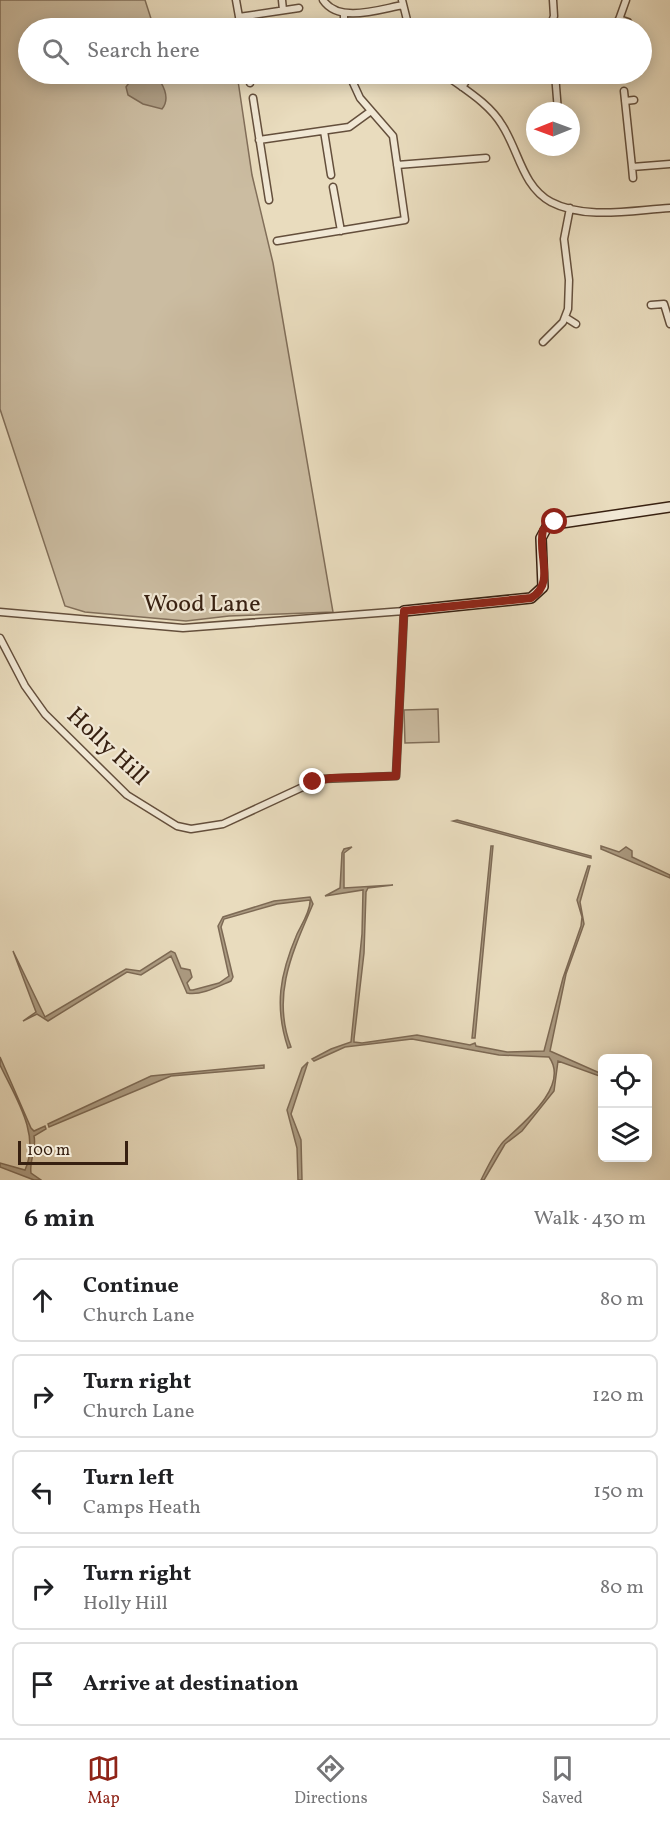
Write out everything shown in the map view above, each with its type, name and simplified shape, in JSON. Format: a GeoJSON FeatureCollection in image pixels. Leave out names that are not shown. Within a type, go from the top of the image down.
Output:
{"type":"FeatureCollection","features":[{"type":"Feature","properties":{"kind":"street"},"geometry":{"type":"LineString","coordinates":[[236,0],[239,17],[299,8]]}},
{"type":"Feature","properties":{"kind":"street"},"geometry":{"type":"LineString","coordinates":[[282,0],[283,10]]}},
{"type":"Feature","properties":{"kind":"street"},"geometry":{"type":"LineString","coordinates":[[323,0],[326,5],[344,13],[402,3],[406,18]]}},
{"type":"Feature","properties":{"kind":"street"},"geometry":{"type":"LineString","coordinates":[[553,0],[554,18]]}},
{"type":"Feature","properties":{"kind":"street"},"geometry":{"type":"LineString","coordinates":[[619,18],[626,0]]}},
{"type":"Feature","properties":{"kind":"street"},"geometry":{"type":"LineString","coordinates":[[344,13],[344,18]]}},
{"type":"Feature","properties":{"kind":"street"},"geometry":{"type":"LineString","coordinates":[[277,241],[405,220],[393,136],[360,98],[354,84]]}},
{"type":"Feature","properties":{"kind":"street"},"geometry":{"type":"LineString","coordinates":[[458,84],[492,111],[502,125],[526,176],[538,192],[552,202],[570,208],[596,212],[670,208]]}},
{"type":"Feature","properties":{"kind":"street"},"geometry":{"type":"LineString","coordinates":[[556,84],[557,102]]}},
{"type":"Feature","properties":{"kind":"street"},"geometry":{"type":"LineString","coordinates":[[624,91],[633,178]]}},
{"type":"Feature","properties":{"kind":"street"},"geometry":{"type":"LineString","coordinates":[[253,98],[269,200]]}},
{"type":"Feature","properties":{"kind":"street"},"geometry":{"type":"LineString","coordinates":[[625,101],[634,100]]}},
{"type":"Feature","properties":{"kind":"street"},"geometry":{"type":"LineString","coordinates":[[259,140],[324,131],[357,123],[371,111]]}},
{"type":"Feature","properties":{"kind":"street"},"geometry":{"type":"LineString","coordinates":[[324,131],[331,175]]}},
{"type":"Feature","properties":{"kind":"street"},"geometry":{"type":"LineString","coordinates":[[442,153],[442,161]]}},
{"type":"Feature","properties":{"kind":"street"},"geometry":{"type":"LineString","coordinates":[[397,165],[486,158]]}},
{"type":"Feature","properties":{"kind":"street"},"geometry":{"type":"LineString","coordinates":[[632,167],[670,164]]}},
{"type":"Feature","properties":{"kind":"street"},"geometry":{"type":"LineString","coordinates":[[333,187],[341,231]]}},
{"type":"Feature","properties":{"kind":"street"},"geometry":{"type":"LineString","coordinates":[[543,342],[565,317],[569,300],[564,239],[570,208]]}},
{"type":"Feature","properties":{"kind":"street"},"geometry":{"type":"LineString","coordinates":[[651,305],[664,304],[670,324]]}},
{"type":"Feature","properties":{"kind":"street"},"geometry":{"type":"LineString","coordinates":[[565,317],[576,324]]}},
{"type":"Feature","properties":{"kind":"street"},"geometry":{"type":"LineString","coordinates":[[404,611],[531,598],[543,587],[541,538],[548,525],[670,507]]}},
{"type":"Feature","properties":{"kind":"street","name":"Wood Lane"},"geometry":{"type":"LineString","coordinates":[[0,612],[183,628],[404,611]]}},
{"type":"Feature","properties":{"kind":"street","name":"Holly Hill"},"geometry":{"type":"LineString","coordinates":[[0,638],[25,686],[45,714],[127,795],[177,826],[191,829],[223,824],[320,779],[396,776],[404,611]]}},
{"type":"Feature","properties":{"kind":"shaded area"},"geometry":{"type":"Polygon","coordinates":[[[0,0],[145,0],[151,18],[18,18],[18,84],[238,84],[252,175],[273,263],[333,612],[229,616],[186,621],[85,612],[65,606],[0,409],[0,0]]]}},
{"type":"Feature","properties":{"kind":"shaded area"},"geometry":{"type":"Polygon","coordinates":[[[128,84],[161,84],[166,95],[165,105],[162,109],[143,104],[128,95],[126,87],[128,84]]]}},
{"type":"Feature","properties":{"kind":"shaded area"},"geometry":{"type":"Polygon","coordinates":[[[438,709],[439,742],[405,743],[404,710],[438,709]]]}},
{"type":"Feature","properties":{"kind":"shaded area"},"geometry":{"type":"Polygon","coordinates":[[[457,820],[591,856],[591,858],[453,821],[457,820]]]}},
{"type":"Feature","properties":{"kind":"shaded area"},"geometry":{"type":"Polygon","coordinates":[[[491,846],[493,846],[475,1038],[472,1038],[491,846]]]}},
{"type":"Feature","properties":{"kind":"shaded area"},"geometry":{"type":"Polygon","coordinates":[[[601,846],[619,852],[626,847],[632,851],[632,857],[670,875],[670,878],[601,849],[601,846]]]}},
{"type":"Feature","properties":{"kind":"shaded area"},"geometry":{"type":"Polygon","coordinates":[[[352,847],[344,853],[344,888],[393,885],[368,888],[366,892],[364,953],[354,1039],[354,1042],[362,1043],[417,1035],[470,1045],[475,1043],[476,1046],[507,1052],[544,1051],[563,978],[581,926],[582,917],[577,900],[588,866],[590,866],[580,902],[584,924],[566,974],[550,1051],[598,1072],[598,1076],[558,1061],[554,1091],[522,1131],[505,1144],[484,1180],[481,1180],[499,1148],[542,1103],[549,1092],[554,1080],[554,1068],[549,1057],[499,1055],[412,1039],[345,1047],[314,1061],[312,1059],[351,1042],[362,934],[363,890],[325,896],[340,888],[344,849],[352,847]]]}},
{"type":"Feature","properties":{"kind":"shaded area"},"geometry":{"type":"Polygon","coordinates":[[[310,897],[313,904],[292,956],[284,991],[285,1028],[291,1047],[288,1048],[281,1018],[281,990],[286,963],[308,913],[310,900],[277,904],[224,919],[221,927],[233,977],[231,981],[215,988],[204,992],[187,993],[171,956],[141,975],[127,972],[48,1021],[37,1014],[23,1021],[36,1012],[13,951],[45,1017],[126,969],[140,971],[171,951],[175,953],[181,968],[190,970],[192,977],[187,983],[190,990],[219,983],[229,976],[218,926],[223,917],[274,901],[310,897]]]}},
{"type":"Feature","properties":{"kind":"shaded area"},"geometry":{"type":"Polygon","coordinates":[[[0,1057],[31,1128],[34,1131],[45,1126],[46,1129],[34,1136],[35,1145],[31,1164],[31,1173],[41,1180],[34,1180],[0,1167],[0,1163],[25,1170],[30,1143],[24,1116],[0,1065],[0,1057]]]}},
{"type":"Feature","properties":{"kind":"shaded area"},"geometry":{"type":"Polygon","coordinates":[[[308,1062],[291,1114],[301,1140],[302,1180],[298,1180],[297,1148],[287,1110],[302,1068],[308,1062]]]}},
{"type":"Feature","properties":{"kind":"shaded area"},"geometry":{"type":"Polygon","coordinates":[[[264,1065],[264,1068],[171,1076],[49,1127],[48,1124],[151,1076],[264,1065]]]}},
{"type":"Feature","properties":{"kind":"route"},"geometry":{"type":"LineString","coordinates":[[313,782],[331,778],[396,776],[404,611],[531,598],[543,587],[545,580],[541,538],[543,530],[555,522]]}}]}
